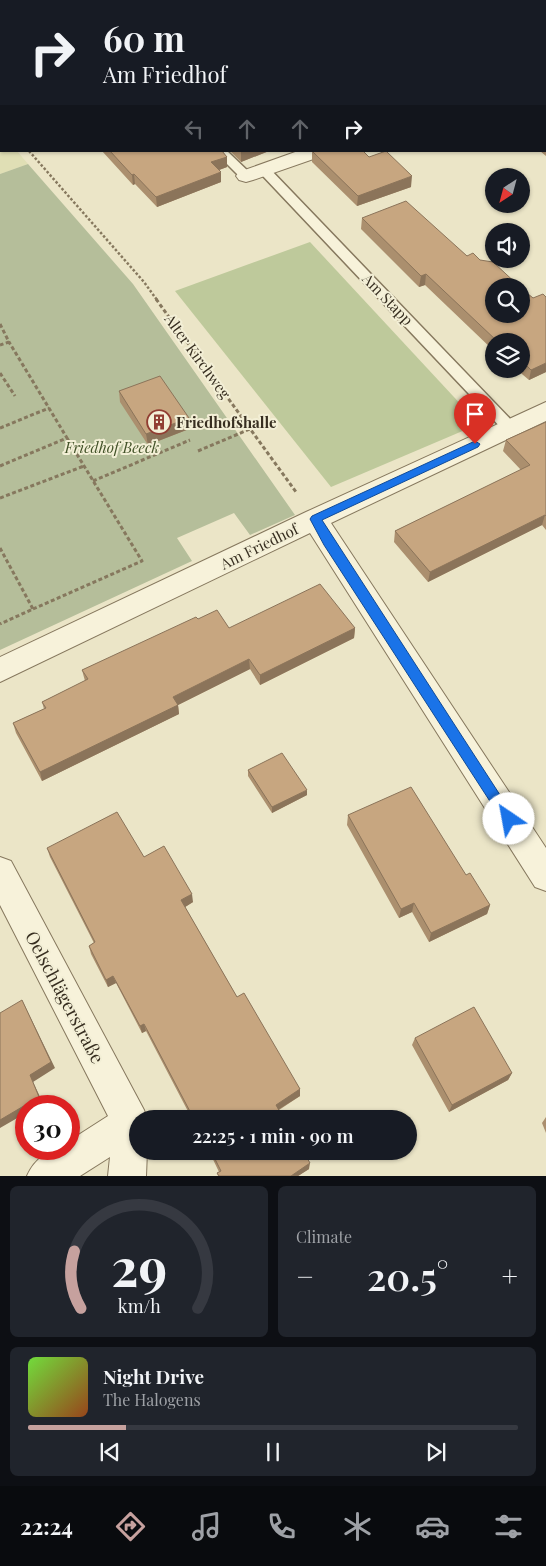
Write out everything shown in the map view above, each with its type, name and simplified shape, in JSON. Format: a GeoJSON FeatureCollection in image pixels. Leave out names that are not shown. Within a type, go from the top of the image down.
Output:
{"type":"FeatureCollection","features":[{"type":"Feature","properties":{"kind":"street"},"geometry":{"type":"LineString","coordinates":[[255,173],[315,152]]}},
{"type":"Feature","properties":{"kind":"street","name":"Am Friedhof"},"geometry":{"type":"LineString","coordinates":[[0,670],[546,411]]}},
{"type":"Feature","properties":{"kind":"street"},"geometry":{"type":"LineString","coordinates":[[315,519],[328,542],[546,876]]}},
{"type":"Feature","properties":{"kind":"street","name":"Oelschlägerstraße"},"geometry":{"type":"LineString","coordinates":[[0,872],[129,1119]]}},
{"type":"Feature","properties":{"kind":"street"},"geometry":{"type":"LineString","coordinates":[[46,1176],[129,1124]]}},
{"type":"Feature","properties":{"kind":"street"},"geometry":{"type":"LineString","coordinates":[[127,1176],[129,1150]]}},
{"type":"Feature","properties":{"kind":"lane","name":"Am Stapp"},"geometry":{"type":"LineString","coordinates":[[222,152],[255,173],[510,428]]}},
{"type":"Feature","properties":{"kind":"path","name":"Alter Kirchweg"},"geometry":{"type":"LineString","coordinates":[[30,152],[144,282],[315,519]]}},
{"type":"Feature","properties":{"kind":"path"},"geometry":{"type":"LineString","coordinates":[[0,324],[9,342],[142,561],[0,624]]}},
{"type":"Feature","properties":{"kind":"path"},"geometry":{"type":"LineString","coordinates":[[0,345],[9,342]]}},
{"type":"Feature","properties":{"kind":"path"},"geometry":{"type":"LineString","coordinates":[[0,373],[14,396]]}},
{"type":"Feature","properties":{"kind":"path"},"geometry":{"type":"LineString","coordinates":[[0,428],[49,408]]}},
{"type":"Feature","properties":{"kind":"path"},"geometry":{"type":"LineString","coordinates":[[198,450],[250,428]]}},
{"type":"Feature","properties":{"kind":"path"},"geometry":{"type":"LineString","coordinates":[[0,466],[67,438]]}},
{"type":"Feature","properties":{"kind":"path"},"geometry":{"type":"LineString","coordinates":[[93,481],[190,440]]}},
{"type":"Feature","properties":{"kind":"path"},"geometry":{"type":"LineString","coordinates":[[0,498],[84,466]]}},
{"type":"Feature","properties":{"kind":"path"},"geometry":{"type":"LineString","coordinates":[[0,548],[33,609]]}},
{"type":"Feature","properties":{"kind":"green space"},"geometry":{"type":"Polygon","coordinates":[[[0,152],[18,152],[28,164],[0,174],[0,152]]]}},
{"type":"Feature","properties":{"kind":"green space","name":"Friedhof Beeck"},"geometry":{"type":"Polygon","coordinates":[[[28,164],[133,284],[295,515],[250,535],[234,513],[177,538],[192,561],[0,650],[0,174],[28,164]]]}},
{"type":"Feature","properties":{"kind":"green space"},"geometry":{"type":"Polygon","coordinates":[[[310,242],[479,424],[331,487],[175,291],[310,242]]]}},
{"type":"Feature","properties":{"kind":"building"},"geometry":{"type":"Polygon","coordinates":[[[111,152],[223,152],[227,157],[211,162],[221,172],[156,197],[134,174],[132,175],[111,152]]]}},
{"type":"Feature","properties":{"kind":"building"},"geometry":{"type":"Polygon","coordinates":[[[313,152],[364,152],[369,157],[387,152],[412,176],[358,196],[313,152]]]}},
{"type":"Feature","properties":{"kind":"building"},"geometry":{"type":"Polygon","coordinates":[[[406,201],[467,256],[473,253],[480,260],[485,261],[485,268],[500,268],[510,278],[485,278],[485,323],[530,323],[530,296],[533,298],[543,294],[546,297],[546,363],[531,370],[530,333],[489,333],[426,274],[421,276],[362,218],[406,201]]]}},
{"type":"Feature","properties":{"kind":"building","name":"Friedhofshalle"},"geometry":{"type":"Polygon","coordinates":[[[160,376],[189,418],[146,434],[119,391],[160,376]]]}},
{"type":"Feature","properties":{"kind":"building"},"geometry":{"type":"Polygon","coordinates":[[[546,422],[546,516],[430,572],[395,531],[530,465],[506,440],[546,422]]]}},
{"type":"Feature","properties":{"kind":"building"},"geometry":{"type":"Polygon","coordinates":[[[320,584],[355,628],[260,675],[249,659],[173,697],[178,705],[40,772],[13,723],[46,708],[42,702],[88,679],[82,670],[196,617],[198,619],[217,610],[229,628],[320,584]]]}},
{"type":"Feature","properties":{"kind":"building"},"geometry":{"type":"Polygon","coordinates":[[[282,753],[307,790],[272,807],[248,770],[282,753]]]}},
{"type":"Feature","properties":{"kind":"building"},"geometry":{"type":"Polygon","coordinates":[[[411,787],[466,875],[470,873],[490,905],[431,933],[414,903],[401,909],[348,815],[411,787]]]}},
{"type":"Feature","properties":{"kind":"building"},"geometry":{"type":"Polygon","coordinates":[[[117,812],[144,857],[164,846],[192,894],[181,900],[237,997],[244,993],[300,1089],[276,1105],[279,1110],[189,1110],[144,1024],[140,1026],[113,976],[106,980],[89,946],[95,942],[47,848],[117,812]]]}},
{"type":"Feature","properties":{"kind":"building"},"geometry":{"type":"Polygon","coordinates":[[[22,1000],[51,1062],[30,1075],[38,1095],[15,1095],[15,1111],[0,1120],[0,1013],[22,1000]]]}},
{"type":"Feature","properties":{"kind":"building"},"geometry":{"type":"Polygon","coordinates":[[[474,1007],[512,1073],[452,1105],[415,1038],[474,1007]]]}},
{"type":"Feature","properties":{"kind":"building"},"geometry":{"type":"Polygon","coordinates":[[[216,1160],[308,1160],[310,1163],[291,1176],[219,1176],[217,1173],[221,1171],[216,1160]]]}},
{"type":"Feature","properties":{"kind":"place","name":"Friedhofshalle"},"geometry":{"type":"Point","coordinates":[159,422]}},
{"type":"Feature","properties":{"kind":"route"},"geometry":{"type":"LineString","coordinates":[[475,444],[315,519],[328,542],[509,819]]}}]}
